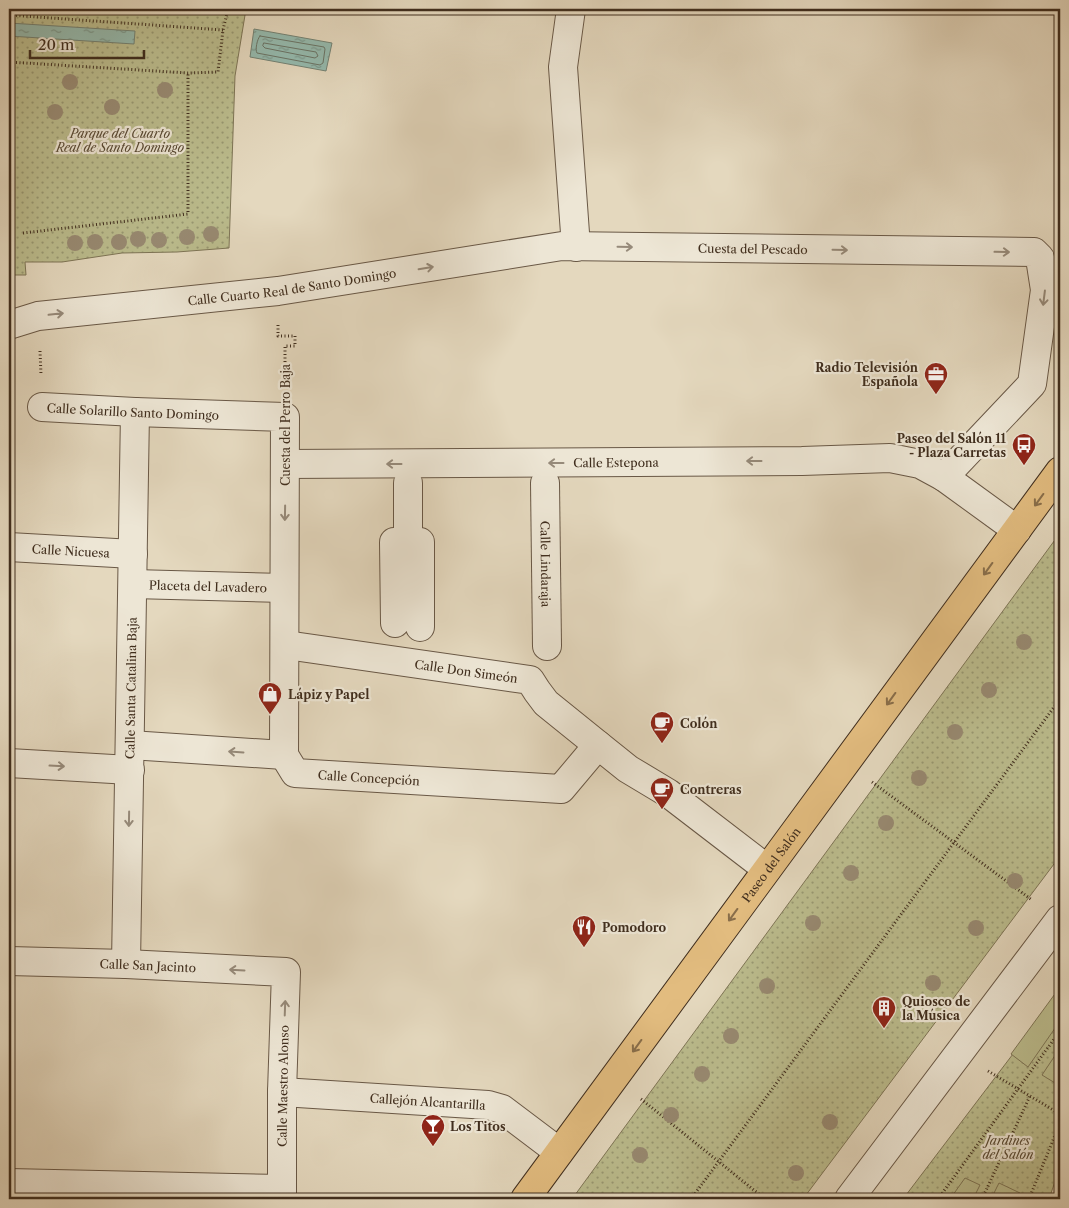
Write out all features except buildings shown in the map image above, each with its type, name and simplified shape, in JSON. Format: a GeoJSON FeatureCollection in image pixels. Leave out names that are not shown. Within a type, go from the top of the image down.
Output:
{"type":"FeatureCollection","features":[{"type":"Feature","properties":{"kind":"main road","name":"Paseo del Salón"},"geometry":{"type":"LineString","coordinates":[[525,1199],[1060,470]]}},
{"type":"Feature","properties":{"kind":"street"},"geometry":{"type":"LineString","coordinates":[[570,9],[563,67],[576,247]]}},
{"type":"Feature","properties":{"kind":"street","name":"Calle Cuarto Real de Santo Domingo"},"geometry":{"type":"LineString","coordinates":[[9,325],[38,316],[278,292],[562,246],[576,247]]}},
{"type":"Feature","properties":{"kind":"street","name":"Cuesta del Pescado"},"geometry":{"type":"LineString","coordinates":[[576,247],[1034,252],[1040,258],[1045,290],[1032,384],[944,477]]}},
{"type":"Feature","properties":{"kind":"street","name":"Calle Solarillo Santo Domingo"},"geometry":{"type":"LineString","coordinates":[[42,407],[286,417]]}},
{"type":"Feature","properties":{"kind":"street","name":"Calle Santa Catalina Baja"},"geometry":{"type":"LineString","coordinates":[[126,964],[135,412]]}},
{"type":"Feature","properties":{"kind":"street","name":"Cuesta del Perro Baja"},"geometry":{"type":"LineString","coordinates":[[284,755],[286,417]]}},
{"type":"Feature","properties":{"kind":"street","name":"Calle Estepona"},"geometry":{"type":"LineString","coordinates":[[285,464],[802,461],[890,458],[920,464],[944,477],[1017,530]]}},
{"type":"Feature","properties":{"kind":"street"},"geometry":{"type":"LineString","coordinates":[[408,483],[408,542],[420,542],[408,625]]}},
{"type":"Feature","properties":{"kind":"street","name":"Calle Lindaraja"},"geometry":{"type":"LineString","coordinates":[[545,483],[547,646]]}},
{"type":"Feature","properties":{"kind":"street","name":"Calle Nicuesa"},"geometry":{"type":"LineString","coordinates":[[9,547],[133,554]]}},
{"type":"Feature","properties":{"kind":"street","name":"Placeta del Lavadero"},"geometry":{"type":"LineString","coordinates":[[132,584],[284,588]]}},
{"type":"Feature","properties":{"kind":"street","name":"Calle Don Simeón"},"geometry":{"type":"LineString","coordinates":[[286,645],[530,680],[546,703],[628,769],[668,793],[767,869]]}},
{"type":"Feature","properties":{"kind":"street","name":"Calle Concepción"},"geometry":{"type":"LineString","coordinates":[[284,755],[296,773],[561,789],[598,745]]}},
{"type":"Feature","properties":{"kind":"street"},"geometry":{"type":"LineString","coordinates":[[9,764],[130,757],[284,755]]}},
{"type":"Feature","properties":{"kind":"street"},"geometry":{"type":"LineString","coordinates":[[849,1199],[1060,919]]}},
{"type":"Feature","properties":{"kind":"street","name":"Calle San Jacinto"},"geometry":{"type":"LineString","coordinates":[[9,960],[286,972]]}},
{"type":"Feature","properties":{"kind":"street","name":"Calle Maestro Alonso"},"geometry":{"type":"LineString","coordinates":[[282,1194],[282,1092],[286,972]]}},
{"type":"Feature","properties":{"kind":"street","name":"Callejón Alcantarilla"},"geometry":{"type":"LineString","coordinates":[[282,1092],[488,1105],[502,1109],[559,1152]]}},
{"type":"Feature","properties":{"kind":"street"},"geometry":{"type":"LineString","coordinates":[[9,1183],[282,1194]]}},
{"type":"Feature","properties":{"kind":"path"},"geometry":{"type":"LineString","coordinates":[[9,62],[188,73],[218,72],[223,30],[228,9]]}},
{"type":"Feature","properties":{"kind":"path"},"geometry":{"type":"LineString","coordinates":[[9,15],[223,30]]}},
{"type":"Feature","properties":{"kind":"path"},"geometry":{"type":"LineString","coordinates":[[23,233],[188,214],[188,73]]}},
{"type":"Feature","properties":{"kind":"path","name":"Calle Solarillo Santo Domingo"},"geometry":{"type":"LineString","coordinates":[[38,316],[42,407]]}},
{"type":"Feature","properties":{"kind":"path","name":"Cuesta del Perro Baja"},"geometry":{"type":"LineString","coordinates":[[286,323],[278,323],[278,336],[295,336],[295,346],[285,346],[286,417]]}},
{"type":"Feature","properties":{"kind":"path"},"geometry":{"type":"LineString","coordinates":[[691,1199],[1060,699]]}},
{"type":"Feature","properties":{"kind":"path"},"geometry":{"type":"LineString","coordinates":[[868,779],[1037,903]]}},
{"type":"Feature","properties":{"kind":"path"},"geometry":{"type":"LineString","coordinates":[[938,1199],[1060,1031]]}},
{"type":"Feature","properties":{"kind":"path"},"geometry":{"type":"LineString","coordinates":[[988,1071],[1060,1114]]}},
{"type":"Feature","properties":{"kind":"path"},"geometry":{"type":"LineString","coordinates":[[635,1093],[765,1199]]}},
{"type":"Feature","properties":{"kind":"path"},"geometry":{"type":"LineString","coordinates":[[982,1199],[1030,1096]]}},
{"type":"Feature","properties":{"kind":"path"},"geometry":{"type":"LineString","coordinates":[[1029,1199],[1060,1123]]}},
{"type":"Feature","properties":{"kind":"green space","name":"Parque del Cuarto Real de Santo Domingo"},"geometry":{"type":"Polygon","coordinates":[[[9,9],[246,9],[235,76],[229,248],[177,252],[122,253],[62,262],[25,262],[26,275],[9,275],[9,9]]]}},
{"type":"Feature","properties":{"kind":"green space"},"geometry":{"type":"Polygon","coordinates":[[[1060,533],[1060,856],[803,1199],[572,1199],[1060,533]]]}},
{"type":"Feature","properties":{"kind":"green space"},"geometry":{"type":"Polygon","coordinates":[[[1060,987],[1060,1021],[1028,1067],[1011,1054],[1060,987]]]}},
{"type":"Feature","properties":{"kind":"green space","name":"Jardines del Salón"},"geometry":{"type":"Polygon","coordinates":[[[1060,992],[1060,1167],[1049,1199],[903,1199],[1060,992]]]}},
{"type":"Feature","properties":{"kind":"green space"},"geometry":{"type":"Polygon","coordinates":[[[1060,1048],[1060,1086],[1042,1075],[1060,1048]]]}},
{"type":"Feature","properties":{"kind":"green space"},"geometry":{"type":"Polygon","coordinates":[[[965,1178],[980,1185],[973,1199],[950,1199],[965,1178]]]}},
{"type":"Feature","properties":{"kind":"green space"},"geometry":{"type":"Polygon","coordinates":[[[999,1183],[1020,1193],[1017,1199],[991,1199],[999,1183]]]}},
{"type":"Feature","properties":{"kind":"water"},"geometry":{"type":"Polygon","coordinates":[[[9,23],[135,31],[134,44],[9,36],[9,23]]]}},
{"type":"Feature","properties":{"kind":"water"},"geometry":{"type":"Polygon","coordinates":[[[254,29],[332,43],[326,71],[250,57],[254,29]]]}},
{"type":"Feature","properties":{"kind":"place","name":"Radio Televisión Española"},"geometry":{"type":"Point","coordinates":[936,395]}},
{"type":"Feature","properties":{"kind":"place","name":"Paseo del Salón 11 - Plaza Carretas"},"geometry":{"type":"Point","coordinates":[1024,466]}},
{"type":"Feature","properties":{"kind":"place","name":"Lápiz y Papel"},"geometry":{"type":"Point","coordinates":[270,715]}},
{"type":"Feature","properties":{"kind":"place","name":"Colón"},"geometry":{"type":"Point","coordinates":[662,744]}},
{"type":"Feature","properties":{"kind":"place","name":"Contreras"},"geometry":{"type":"Point","coordinates":[662,810]}},
{"type":"Feature","properties":{"kind":"place","name":"Pomodoro"},"geometry":{"type":"Point","coordinates":[584,948]}},
{"type":"Feature","properties":{"kind":"place","name":"Quiosco de la Música"},"geometry":{"type":"Point","coordinates":[884,1029]}},
{"type":"Feature","properties":{"kind":"place","name":"Los Titos"},"geometry":{"type":"Point","coordinates":[433,1147]}}]}
